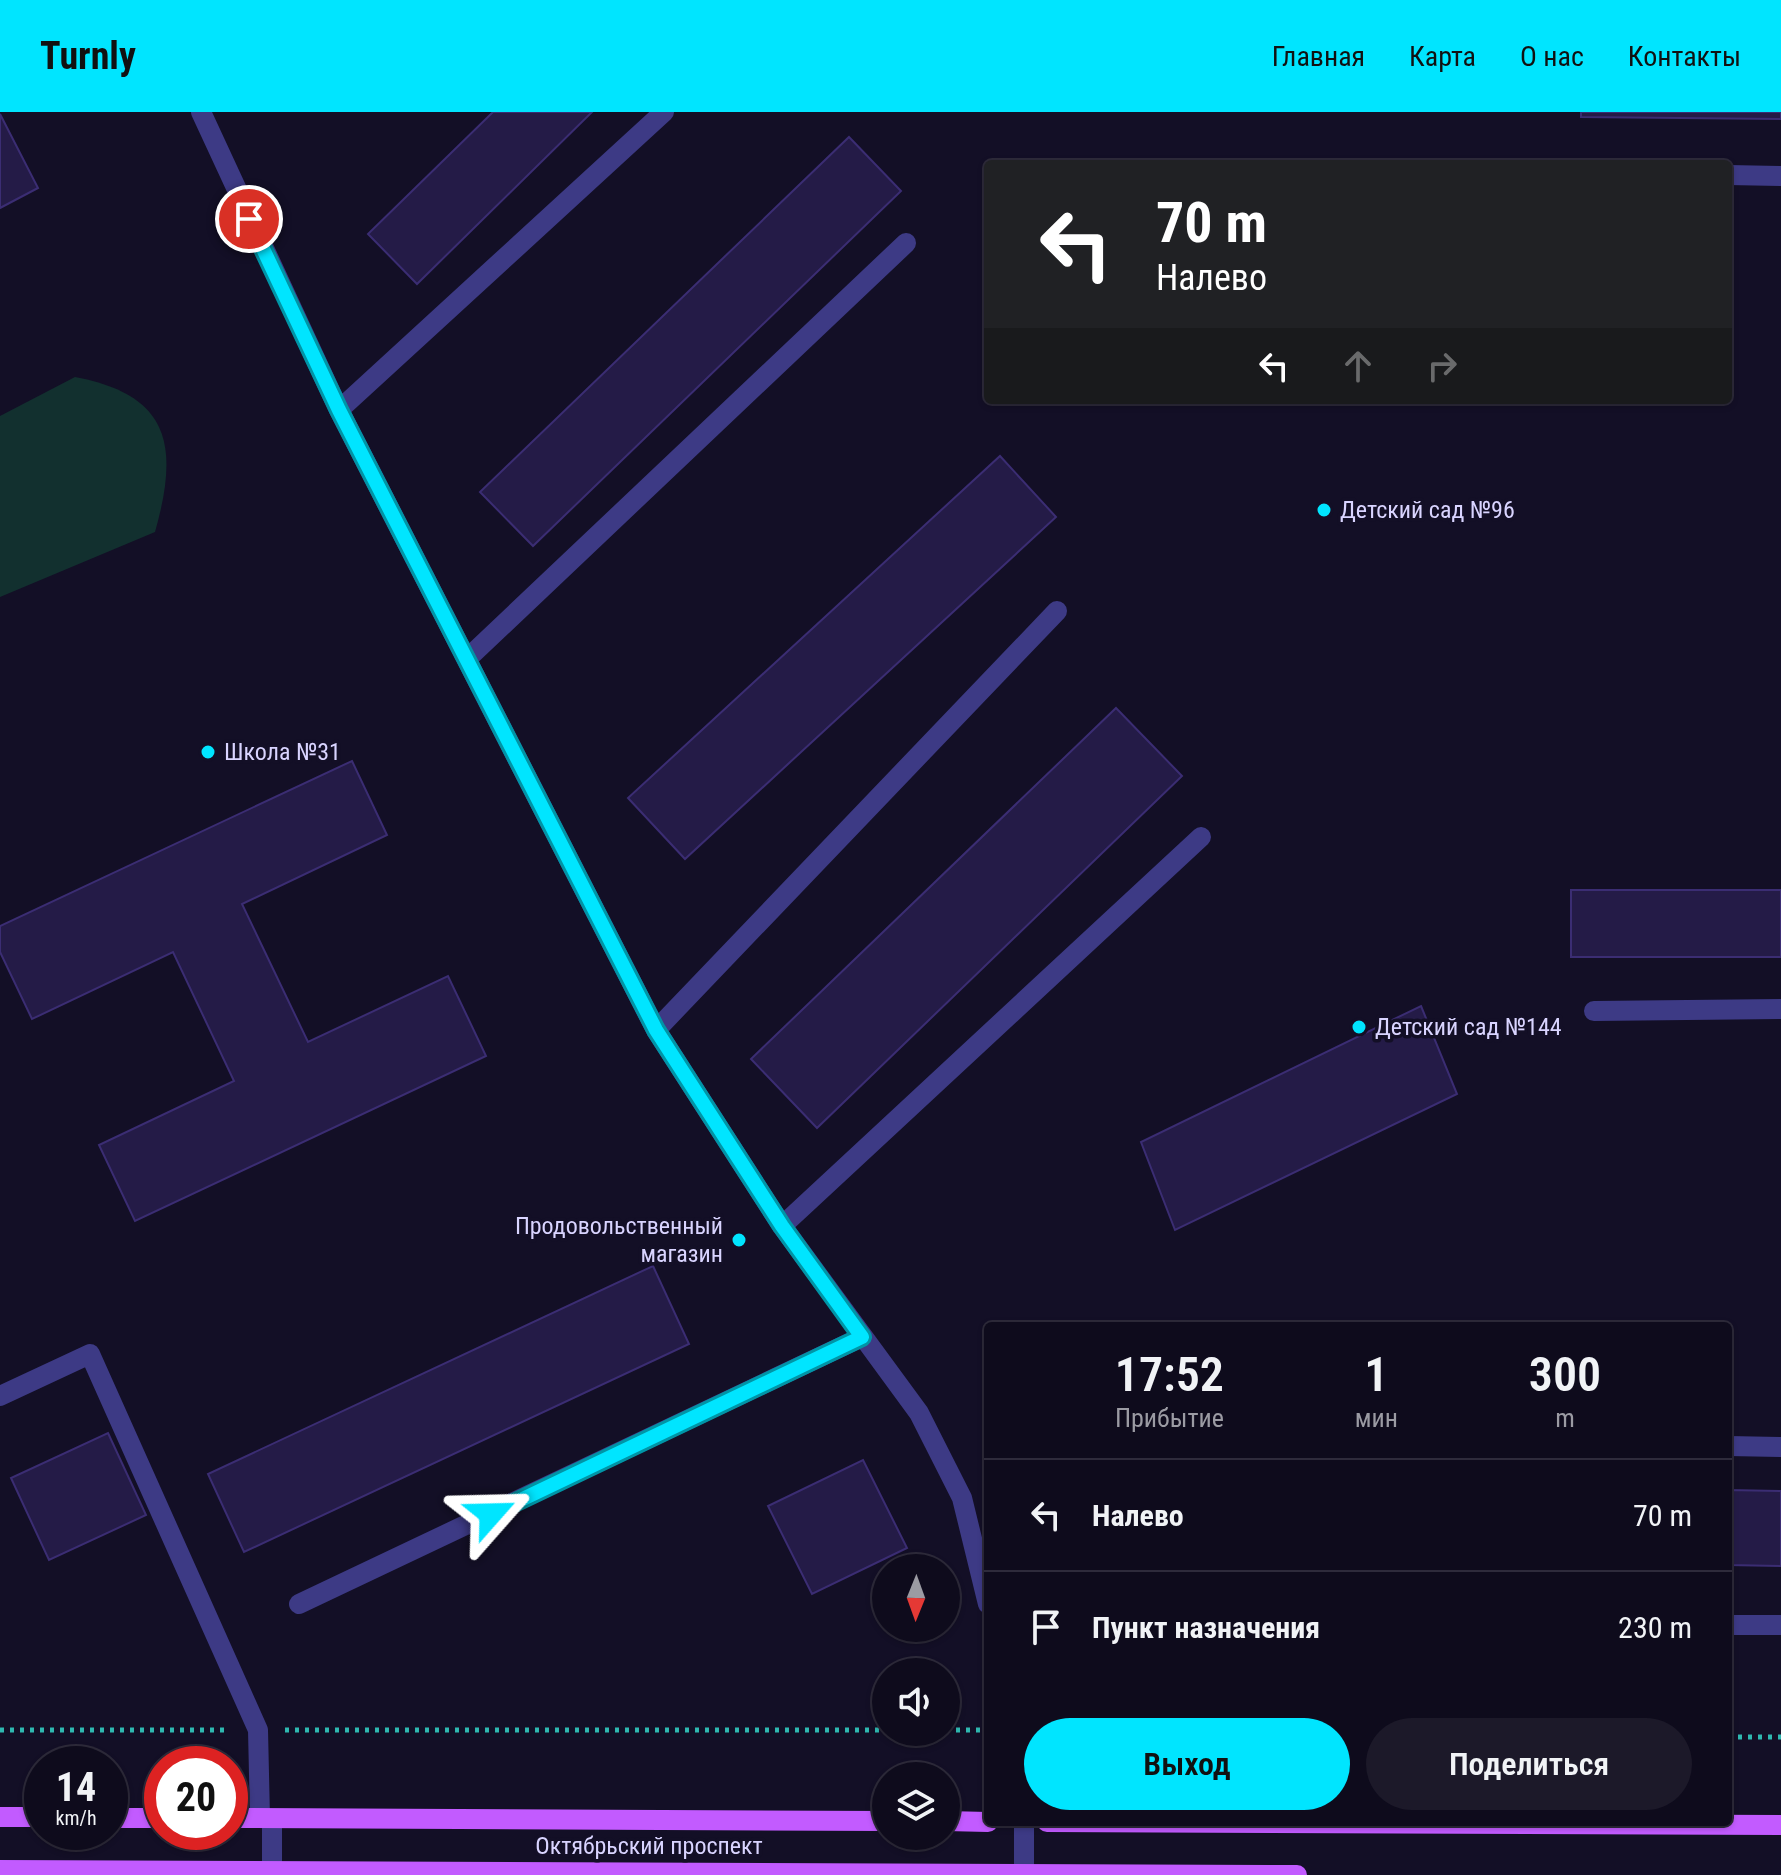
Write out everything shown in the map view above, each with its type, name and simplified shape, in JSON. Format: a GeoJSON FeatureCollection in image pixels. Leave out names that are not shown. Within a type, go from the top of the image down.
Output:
{"type":"FeatureCollection","features":[{"type":"Feature","properties":{"kind":"main road"},"geometry":{"type":"LineString","coordinates":[[0,1817],[24,1817]]}},
{"type":"Feature","properties":{"kind":"main road","name":"Октябрьский проспект"},"geometry":{"type":"LineString","coordinates":[[248,1818],[872,1821]]}},
{"type":"Feature","properties":{"kind":"main road"},"geometry":{"type":"LineString","coordinates":[[960,1821],[984,1822]]}},
{"type":"Feature","properties":{"kind":"main road"},"geometry":{"type":"LineString","coordinates":[[1732,1825],[1781,1825]]}},
{"type":"Feature","properties":{"kind":"main road","name":"Октябрьский проспект"},"geometry":{"type":"LineString","coordinates":[[0,1870],[1297,1875]]}},
{"type":"Feature","properties":{"kind":"street"},"geometry":{"type":"LineString","coordinates":[[201,112],[339,410],[656,1030],[782,1226],[919,1413],[962,1498],[984,1588]]}},
{"type":"Feature","properties":{"kind":"street"},"geometry":{"type":"LineString","coordinates":[[339,410],[664,112]]}},
{"type":"Feature","properties":{"kind":"street"},"geometry":{"type":"LineString","coordinates":[[1732,175],[1781,176]]}},
{"type":"Feature","properties":{"kind":"street"},"geometry":{"type":"LineString","coordinates":[[468,658],[906,243]]}},
{"type":"Feature","properties":{"kind":"street"},"geometry":{"type":"LineString","coordinates":[[656,1030],[1057,611]]}},
{"type":"Feature","properties":{"kind":"street"},"geometry":{"type":"LineString","coordinates":[[782,1226],[1201,837]]}},
{"type":"Feature","properties":{"kind":"street"},"geometry":{"type":"LineString","coordinates":[[1594,1011],[1781,1009]]}},
{"type":"Feature","properties":{"kind":"street"},"geometry":{"type":"LineString","coordinates":[[299,1604],[862,1337]]}},
{"type":"Feature","properties":{"kind":"street"},"geometry":{"type":"LineString","coordinates":[[0,1396],[90,1354],[258,1730],[272,1873]]}},
{"type":"Feature","properties":{"kind":"street"},"geometry":{"type":"LineString","coordinates":[[1732,1446],[1781,1447]]}},
{"type":"Feature","properties":{"kind":"street"},"geometry":{"type":"LineString","coordinates":[[1732,1625],[1781,1625]]}},
{"type":"Feature","properties":{"kind":"street"},"geometry":{"type":"LineString","coordinates":[[1024,1826],[1024,1873]]}},
{"type":"Feature","properties":{"kind":"path"},"geometry":{"type":"LineString","coordinates":[[0,1730],[872,1730]]}},
{"type":"Feature","properties":{"kind":"path"},"geometry":{"type":"LineString","coordinates":[[960,1730],[984,1730]]}},
{"type":"Feature","properties":{"kind":"path"},"geometry":{"type":"LineString","coordinates":[[1732,1737],[1781,1737]]}},
{"type":"Feature","properties":{"kind":"green space"},"geometry":{"type":"Polygon","coordinates":[[[75,377],[107,385],[131,397],[149,412],[160,429],[166,450],[166,474],[155,532],[0,597],[0,416],[75,377]]]}},
{"type":"Feature","properties":{"kind":"building"},"geometry":{"type":"Polygon","coordinates":[[[493,112],[592,112],[417,284],[368,234],[493,112]]]}},
{"type":"Feature","properties":{"kind":"building"},"geometry":{"type":"Polygon","coordinates":[[[1581,112],[1781,112],[1781,119],[1581,117],[1581,112]]]}},
{"type":"Feature","properties":{"kind":"building"},"geometry":{"type":"Polygon","coordinates":[[[0,114],[38,188],[0,208],[0,114]]]}},
{"type":"Feature","properties":{"kind":"building"},"geometry":{"type":"Polygon","coordinates":[[[849,137],[901,191],[533,546],[480,492],[849,137]]]}},
{"type":"Feature","properties":{"kind":"building"},"geometry":{"type":"Polygon","coordinates":[[[1000,456],[1056,517],[685,859],[628,798],[1000,456]]]}},
{"type":"Feature","properties":{"kind":"building"},"geometry":{"type":"Polygon","coordinates":[[[1116,708],[1182,776],[817,1128],[751,1059],[1116,708]]]}},
{"type":"Feature","properties":{"kind":"building"},"geometry":{"type":"Polygon","coordinates":[[[352,761],[387,835],[242,904],[308,1042],[448,976],[486,1056],[135,1221],[99,1145],[234,1081],[173,952],[32,1019],[0,952],[0,926],[352,761]]]}},
{"type":"Feature","properties":{"kind":"building"},"geometry":{"type":"Polygon","coordinates":[[[1571,890],[1781,890],[1781,957],[1571,957],[1571,890]]]}},
{"type":"Feature","properties":{"kind":"building"},"geometry":{"type":"Polygon","coordinates":[[[1421,1006],[1457,1094],[1175,1230],[1141,1142],[1421,1006]]]}},
{"type":"Feature","properties":{"kind":"building"},"geometry":{"type":"Polygon","coordinates":[[[653,1266],[689,1344],[244,1552],[208,1474],[653,1266]]]}},
{"type":"Feature","properties":{"kind":"building"},"geometry":{"type":"Polygon","coordinates":[[[108,1433],[146,1515],[49,1560],[11,1478],[108,1433]]]}},
{"type":"Feature","properties":{"kind":"building"},"geometry":{"type":"Polygon","coordinates":[[[863,1460],[907,1548],[895,1554],[872,1554],[872,1565],[812,1594],[768,1506],[863,1460]]]}},
{"type":"Feature","properties":{"kind":"building"},"geometry":{"type":"Polygon","coordinates":[[[1732,1490],[1781,1491],[1781,1566],[1732,1565],[1732,1490]]]}},
{"type":"Feature","properties":{"kind":"place","name":"Детский сад №96"},"geometry":{"type":"Point","coordinates":[1324,510]}},
{"type":"Feature","properties":{"kind":"place","name":"Школа №31"},"geometry":{"type":"Point","coordinates":[208,752]}},
{"type":"Feature","properties":{"kind":"place","name":"Детский сад №144"},"geometry":{"type":"Point","coordinates":[1359,1027]}},
{"type":"Feature","properties":{"kind":"place","name":"Продовольственный магазин"},"geometry":{"type":"Point","coordinates":[739,1240]}},
{"type":"Feature","properties":{"kind":"route"},"geometry":{"type":"LineString","coordinates":[[249,219],[339,410],[656,1030],[782,1226],[862,1337],[491,1514]]}}]}
